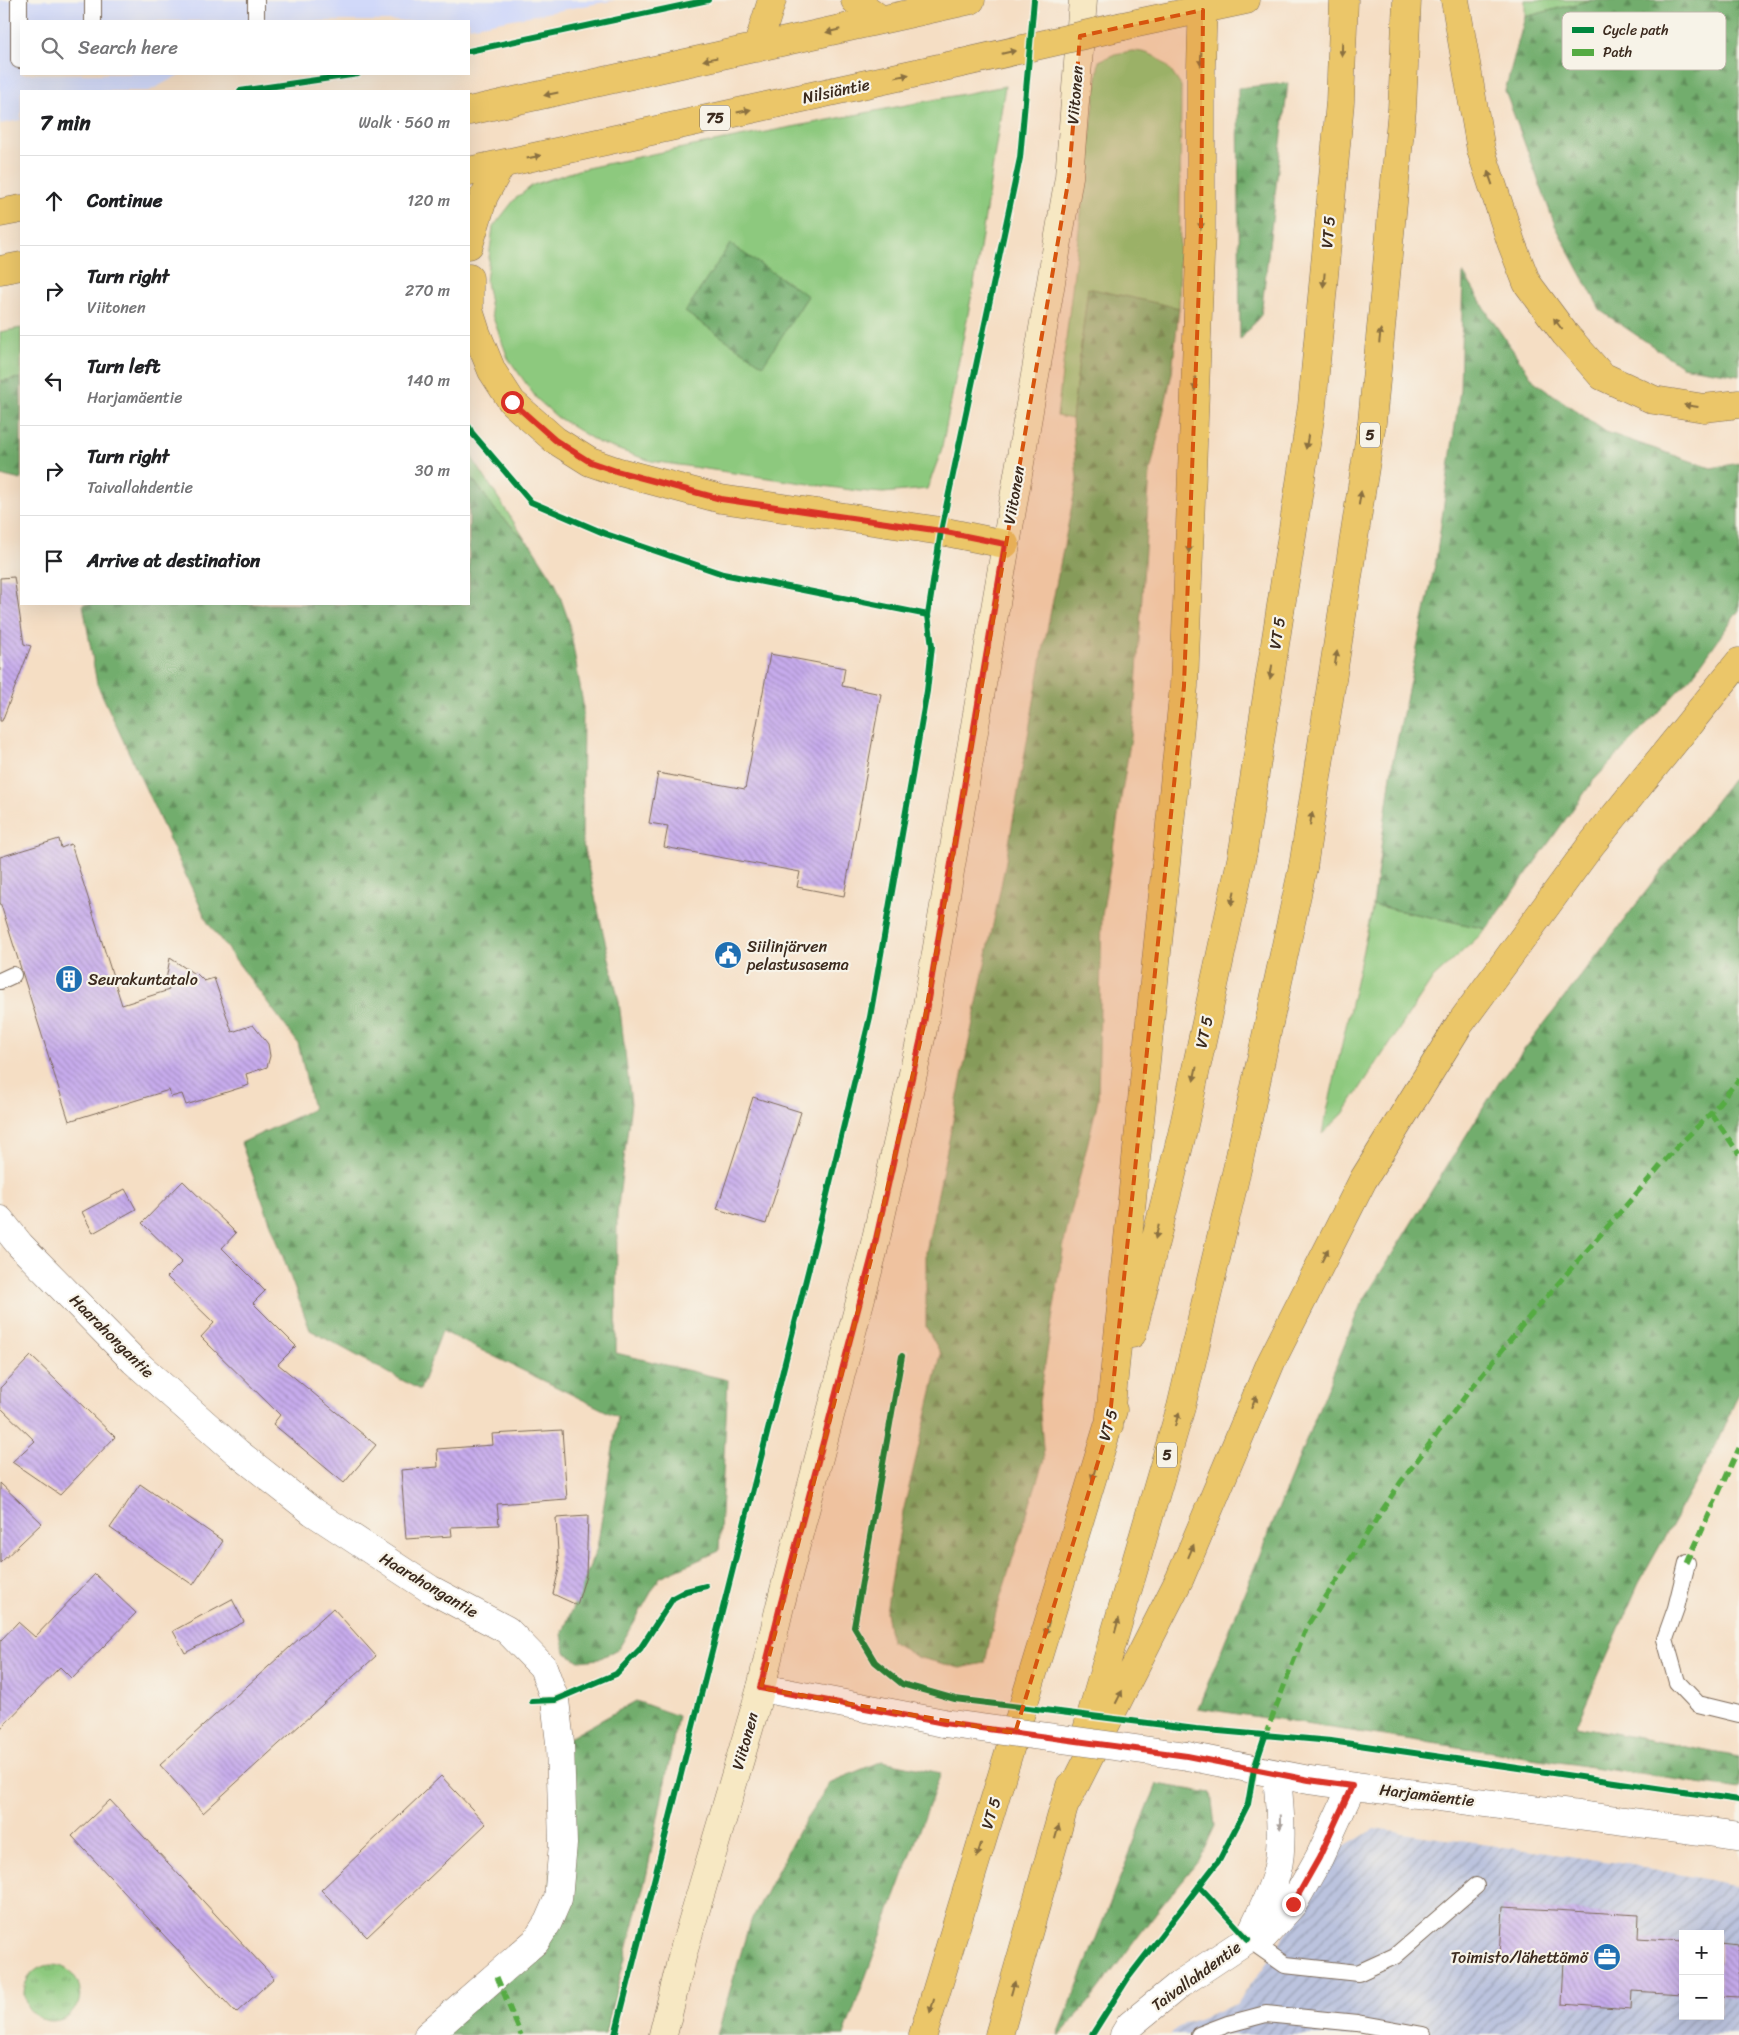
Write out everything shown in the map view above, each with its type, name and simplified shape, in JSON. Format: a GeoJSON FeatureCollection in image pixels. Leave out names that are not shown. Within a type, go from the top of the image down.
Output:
{"type":"FeatureCollection","features":[{"type":"Feature","properties":{"kind":"main road"},"geometry":{"type":"LineString","coordinates":[[757,48],[772,0]]}},
{"type":"Feature","properties":{"kind":"main road"},"geometry":{"type":"LineString","coordinates":[[855,0],[880,20]]}},
{"type":"Feature","properties":{"kind":"main road"},"geometry":{"type":"LineString","coordinates":[[470,112],[969,0]]}},
{"type":"Feature","properties":{"kind":"main road","name":"Viitonen"},"geometry":{"type":"LineString","coordinates":[[662,2035],[683,1953],[760,1688],[873,1252],[923,1029],[1068,177],[1083,0]]}},
{"type":"Feature","properties":{"kind":"main road","name":"75"},"geometry":{"type":"LineString","coordinates":[[1203,5],[1246,0]]}},
{"type":"Feature","properties":{"kind":"main road","name":"VT 5"},"geometry":{"type":"LineString","coordinates":[[923,2035],[1109,1426],[1182,1134],[1243,851],[1312,406],[1340,102],[1344,0]]}},
{"type":"Feature","properties":{"kind":"main road","name":"5"},"geometry":{"type":"LineString","coordinates":[[999,2035],[1181,1407],[1238,1164],[1303,867],[1372,422],[1402,109],[1407,0]]}},
{"type":"Feature","properties":{"kind":"main road"},"geometry":{"type":"LineString","coordinates":[[1455,0],[1481,150],[1511,242],[1527,283],[1565,334],[1602,376],[1654,400],[1704,408],[1739,404]]}},
{"type":"Feature","properties":{"kind":"main road"},"geometry":{"type":"LineString","coordinates":[[1109,1426],[1184,686],[1201,230],[1203,5]]}},
{"type":"Feature","properties":{"kind":"main road","name":"Nilsiäntie"},"geometry":{"type":"LineString","coordinates":[[470,171],[962,64],[1203,5]]}},
{"type":"Feature","properties":{"kind":"main road"},"geometry":{"type":"LineString","coordinates":[[470,242],[484,196],[502,164]]}},
{"type":"Feature","properties":{"kind":"main road"},"geometry":{"type":"LineString","coordinates":[[0,214],[20,209]]}},
{"type":"Feature","properties":{"kind":"main road"},"geometry":{"type":"LineString","coordinates":[[0,270],[20,266]]}},
{"type":"Feature","properties":{"kind":"main road"},"geometry":{"type":"LineString","coordinates":[[470,313],[492,371],[512,402],[555,440],[590,462],[616,471],[721,499],[941,531],[1005,544]]}},
{"type":"Feature","properties":{"kind":"main road"},"geometry":{"type":"LineString","coordinates":[[1066,1803],[1180,1578],[1271,1362],[1363,1180],[1459,1025],[1591,845],[1739,662]]}},
{"type":"Feature","properties":{"kind":"street","name":"Haarahongantie"},"geometry":{"type":"LineString","coordinates":[[0,1220],[20,1245],[134,1361],[238,1453],[312,1512],[430,1589],[507,1630],[543,1667],[555,1700],[560,1743],[563,1844],[558,1899],[548,1922],[536,1941],[428,2035]]}},
{"type":"Feature","properties":{"kind":"street","name":"Harjamäentie"},"geometry":{"type":"LineString","coordinates":[[760,1688],[944,1723],[1187,1756],[1277,1774],[1352,1786],[1739,1836]]}},
{"type":"Feature","properties":{"kind":"street","name":"Taivallahdentie"},"geometry":{"type":"LineString","coordinates":[[1248,1940],[1264,1906],[1277,1871],[1280,1826],[1277,1774]]}},
{"type":"Feature","properties":{"kind":"street","name":"Taivallahdentie"},"geometry":{"type":"LineString","coordinates":[[1124,2035],[1130,2025],[1180,1984],[1248,1940],[1264,1936],[1293,1904],[1319,1858],[1352,1786]]}},
{"type":"Feature","properties":{"kind":"lane"},"geometry":{"type":"LineString","coordinates":[[19,0],[20,60]]}},
{"type":"Feature","properties":{"kind":"lane"},"geometry":{"type":"LineString","coordinates":[[93,0],[93,20]]}},
{"type":"Feature","properties":{"kind":"lane"},"geometry":{"type":"LineString","coordinates":[[256,0],[256,20]]}},
{"type":"Feature","properties":{"kind":"lane"},"geometry":{"type":"LineString","coordinates":[[1687,1563],[1676,1608],[1665,1640],[1677,1682],[1698,1704],[1739,1714]]}},
{"type":"Feature","properties":{"kind":"lane"},"geometry":{"type":"LineString","coordinates":[[1248,1940],[1285,1965],[1358,1973],[1395,1956],[1476,1886]]}},
{"type":"Feature","properties":{"kind":"lane"},"geometry":{"type":"LineString","coordinates":[[1199,2035],[1228,2024],[1266,2014],[1358,2022],[1428,2032]]}},
{"type":"Feature","properties":{"kind":"highlighted area"},"geometry":{"type":"Polygon","coordinates":[[[1203,10],[1201,230],[1184,686],[1109,1426],[1015,1733],[761,1688],[873,1252],[923,1029],[1069,177],[1080,36],[1203,10]]]}},
{"type":"Feature","properties":{"kind":"shaded area"},"geometry":{"type":"Polygon","coordinates":[[[0,0],[616,0],[470,27],[470,20],[20,20],[20,75],[179,75],[151,90],[20,90],[20,120],[0,124],[0,0]]]}},
{"type":"Feature","properties":{"kind":"shaded area"},"geometry":{"type":"Polygon","coordinates":[[[1374,1829],[1627,1864],[1739,1886],[1739,2035],[1169,2035],[1184,2024],[1237,2004],[1287,1933],[1339,1850],[1374,1829]]]}},
{"type":"Feature","properties":{"kind":"green space"},"geometry":{"type":"Polygon","coordinates":[[[1525,0],[1591,0],[1525,17],[1525,0]]]}},
{"type":"Feature","properties":{"kind":"green space"},"geometry":{"type":"Polygon","coordinates":[[[1591,0],[1739,0],[1739,375],[1682,366],[1601,311],[1555,225],[1505,91],[1525,17],[1591,0]]]}},
{"type":"Feature","properties":{"kind":"green space"},"geometry":{"type":"Polygon","coordinates":[[[1132,51],[1156,57],[1166,66],[1181,86],[1179,308],[1088,289],[1072,419],[1057,416],[1099,61],[1115,54],[1132,51]]]}},
{"type":"Feature","properties":{"kind":"green space"},"geometry":{"type":"Polygon","coordinates":[[[1288,83],[1261,315],[1240,340],[1238,88],[1288,83]]]}},
{"type":"Feature","properties":{"kind":"green space"},"geometry":{"type":"Polygon","coordinates":[[[1005,86],[977,268],[941,452],[927,489],[883,493],[858,491],[651,461],[599,443],[557,417],[537,399],[508,358],[492,315],[486,281],[493,227],[515,199],[533,185],[578,170],[657,153],[1005,86]]]}},
{"type":"Feature","properties":{"kind":"green space"},"geometry":{"type":"Polygon","coordinates":[[[730,244],[808,296],[763,365],[685,312],[730,244]]]}},
{"type":"Feature","properties":{"kind":"green space"},"geometry":{"type":"Polygon","coordinates":[[[1463,272],[1490,317],[1534,381],[1606,432],[1711,468],[1739,463],[1739,610],[1693,675],[1593,781],[1487,929],[1373,905],[1393,760],[1436,560],[1460,390],[1463,272]]]}},
{"type":"Feature","properties":{"kind":"green space"},"geometry":{"type":"Polygon","coordinates":[[[1088,288],[1179,308],[1172,373],[1150,473],[1134,718],[1102,916],[1098,1100],[1065,1238],[1039,1402],[1044,1459],[996,1612],[985,1663],[960,1668],[917,1657],[891,1641],[886,1612],[903,1512],[941,1354],[926,1327],[926,1252],[1005,866],[1043,650],[1077,480],[1072,419],[1088,288]]]}},
{"type":"Feature","properties":{"kind":"green space"},"geometry":{"type":"Polygon","coordinates":[[[20,328],[20,378],[0,381],[0,332],[20,328]]]}},
{"type":"Feature","properties":{"kind":"green space"},"geometry":{"type":"Polygon","coordinates":[[[20,378],[20,480],[0,475],[0,381],[20,378]]]}},
{"type":"Feature","properties":{"kind":"green space"},"geometry":{"type":"Polygon","coordinates":[[[470,455],[524,538],[496,511],[470,475],[470,455]]]}},
{"type":"Feature","properties":{"kind":"green space"},"geometry":{"type":"Polygon","coordinates":[[[470,475],[496,511],[531,545],[555,582],[569,622],[583,704],[582,840],[619,1002],[631,1103],[617,1214],[616,1353],[728,1380],[719,1551],[660,1577],[619,1648],[599,1659],[579,1661],[565,1652],[562,1634],[597,1548],[618,1417],[442,1331],[420,1390],[310,1330],[241,1143],[313,1109],[298,1043],[208,923],[97,684],[83,605],[470,605],[470,475]]]}},
{"type":"Feature","properties":{"kind":"green space"},"geometry":{"type":"Polygon","coordinates":[[[1739,771],[1739,1393],[1714,1449],[1639,1583],[1576,1726],[1739,1757],[1739,1789],[1198,1708],[1361,1304],[1500,1081],[1739,771]]]}},
{"type":"Feature","properties":{"kind":"green space"},"geometry":{"type":"Polygon","coordinates":[[[1373,905],[1487,929],[1433,978],[1343,1114],[1322,1134],[1373,905]]]}},
{"type":"Feature","properties":{"kind":"green space"},"geometry":{"type":"Polygon","coordinates":[[[636,1701],[678,1716],[647,1873],[605,2035],[428,2035],[548,1922],[560,1743],[636,1701]]]}},
{"type":"Feature","properties":{"kind":"green space"},"geometry":{"type":"Polygon","coordinates":[[[882,1761],[941,1773],[844,2035],[717,2035],[749,1925],[799,1830],[831,1782],[882,1761]]]}},
{"type":"Feature","properties":{"kind":"green space"},"geometry":{"type":"Polygon","coordinates":[[[1157,1784],[1211,1793],[1215,1826],[1199,1860],[1155,1914],[1089,2002],[1058,2035],[1157,1784]]]}},
{"type":"Feature","properties":{"kind":"green space"},"geometry":{"type":"Polygon","coordinates":[[[47,1965],[57,1965],[72,1973],[78,1982],[80,1993],[78,2004],[72,2013],[57,2021],[47,2021],[36,2016],[29,2009],[24,1998],[24,1988],[29,1977],[36,1970],[47,1965]]]}},
{"type":"Feature","properties":{"kind":"building"},"geometry":{"type":"Polygon","coordinates":[[[14,577],[24,644],[31,646],[2,721],[0,721],[0,578],[14,577]]]}},
{"type":"Feature","properties":{"kind":"building"},"geometry":{"type":"Polygon","coordinates":[[[770,654],[845,668],[842,686],[881,694],[844,896],[797,887],[800,872],[664,847],[668,826],[649,823],[658,773],[745,789],[770,654]]]}},
{"type":"Feature","properties":{"kind":"building","name":"Seurakuntatalo"},"geometry":{"type":"Polygon","coordinates":[[[59,839],[61,848],[71,844],[122,1005],[169,990],[166,980],[170,958],[193,973],[195,972],[204,981],[214,978],[232,1032],[253,1025],[268,1044],[270,1056],[267,1067],[246,1074],[249,1085],[186,1105],[182,1094],[171,1097],[169,1090],[69,1121],[0,902],[0,857],[59,839]]]}},
{"type":"Feature","properties":{"kind":"building"},"geometry":{"type":"Polygon","coordinates":[[[753,1097],[801,1112],[766,1224],[717,1209],[753,1097]]]}},
{"type":"Feature","properties":{"kind":"building"},"geometry":{"type":"Polygon","coordinates":[[[183,1181],[236,1233],[222,1248],[265,1291],[253,1303],[296,1346],[278,1364],[376,1445],[344,1483],[273,1424],[280,1415],[201,1337],[214,1323],[167,1277],[182,1262],[142,1223],[183,1181]]]}},
{"type":"Feature","properties":{"kind":"building"},"geometry":{"type":"Polygon","coordinates":[[[125,1189],[136,1209],[93,1233],[82,1212],[125,1189]]]}},
{"type":"Feature","properties":{"kind":"building"},"geometry":{"type":"Polygon","coordinates":[[[31,1356],[115,1437],[60,1495],[12,1462],[35,1441],[0,1407],[0,1388],[31,1356]]]}},
{"type":"Feature","properties":{"kind":"building"},"geometry":{"type":"Polygon","coordinates":[[[562,1430],[567,1499],[497,1504],[499,1525],[451,1527],[452,1536],[406,1539],[401,1470],[438,1467],[437,1449],[493,1445],[492,1434],[562,1430]]]}},
{"type":"Feature","properties":{"kind":"building"},"geometry":{"type":"Polygon","coordinates":[[[0,1483],[42,1523],[0,1563],[0,1483]]]}},
{"type":"Feature","properties":{"kind":"building"},"geometry":{"type":"Polygon","coordinates":[[[140,1484],[223,1541],[193,1585],[110,1528],[140,1484]]]}},
{"type":"Feature","properties":{"kind":"building"},"geometry":{"type":"Polygon","coordinates":[[[588,1516],[586,1575],[577,1605],[553,1594],[559,1569],[556,1518],[588,1516]]]}},
{"type":"Feature","properties":{"kind":"building"},"geometry":{"type":"Polygon","coordinates":[[[95,1574],[136,1613],[72,1679],[60,1667],[0,1729],[0,1641],[18,1622],[35,1637],[95,1574]]]}},
{"type":"Feature","properties":{"kind":"building"},"geometry":{"type":"Polygon","coordinates":[[[232,1599],[244,1622],[185,1653],[173,1631],[232,1599]]]}},
{"type":"Feature","properties":{"kind":"building"},"geometry":{"type":"Polygon","coordinates":[[[333,1608],[376,1656],[203,1813],[160,1765],[333,1608]]]}},
{"type":"Feature","properties":{"kind":"building"},"geometry":{"type":"Polygon","coordinates":[[[441,1776],[486,1824],[367,1937],[321,1890],[441,1776]]]}},
{"type":"Feature","properties":{"kind":"building"},"geometry":{"type":"Polygon","coordinates":[[[110,1800],[274,1978],[236,2013],[72,1836],[110,1800]]]}},
{"type":"Feature","properties":{"kind":"building","name":"Toimisto/lähettämö"},"geometry":{"type":"Polygon","coordinates":[[[1503,1907],[1639,1915],[1638,1938],[1679,1941],[1679,1994],[1632,1991],[1631,2009],[1562,2004],[1564,1959],[1500,1956],[1503,1907]]]}},
{"type":"Feature","properties":{"kind":"building"},"geometry":{"type":"Polygon","coordinates":[[[1724,1943],[1739,1945],[1739,1997],[1724,1996],[1724,1943]]]}},
{"type":"Feature","properties":{"kind":"marked path"},"geometry":{"type":"LineString","coordinates":[[1265,1736],[1307,1626],[1400,1483],[1470,1390],[1529,1317],[1675,1149],[1711,1113],[1739,1079]]}},
{"type":"Feature","properties":{"kind":"marked path"},"geometry":{"type":"LineString","coordinates":[[1711,1113],[1739,1154]]}},
{"type":"Feature","properties":{"kind":"marked path"},"geometry":{"type":"LineString","coordinates":[[1687,1563],[1739,1448]]}},
{"type":"Feature","properties":{"kind":"marked path"},"geometry":{"type":"LineString","coordinates":[[497,1977],[521,2035]]}},
{"type":"Feature","properties":{"kind":"cycle path"},"geometry":{"type":"LineString","coordinates":[[470,51],[708,0]]}},
{"type":"Feature","properties":{"kind":"cycle path"},"geometry":{"type":"LineString","coordinates":[[615,2035],[818,1232],[870,1017],[927,691],[932,646],[928,615],[941,531],[1020,158],[1034,0]]}},
{"type":"Feature","properties":{"kind":"cycle path"},"geometry":{"type":"LineString","coordinates":[[247,90],[351,75]]}},
{"type":"Feature","properties":{"kind":"cycle path"},"geometry":{"type":"LineString","coordinates":[[470,429],[531,502],[606,534],[723,574],[928,615]]}},
{"type":"Feature","properties":{"kind":"cycle path"},"geometry":{"type":"LineString","coordinates":[[902,1356],[854,1627],[875,1662],[902,1684],[955,1699],[1196,1729],[1331,1741],[1739,1800]]}},
{"type":"Feature","properties":{"kind":"cycle path"},"geometry":{"type":"LineString","coordinates":[[532,1701],[555,1700],[616,1674],[640,1649],[673,1598],[686,1591],[706,1586]]}},
{"type":"Feature","properties":{"kind":"cycle path"},"geometry":{"type":"LineString","coordinates":[[1092,2035],[1128,1978],[1220,1859],[1248,1804],[1254,1769],[1265,1736]]}},
{"type":"Feature","properties":{"kind":"cycle path"},"geometry":{"type":"LineString","coordinates":[[1199,1886],[1248,1939]]}},
{"type":"Feature","properties":{"kind":"place","name":"Siilinjärven pelastusasema"},"geometry":{"type":"Point","coordinates":[728,955]}},
{"type":"Feature","properties":{"kind":"place","name":"Seurakuntatalo"},"geometry":{"type":"Point","coordinates":[69,979]}},
{"type":"Feature","properties":{"kind":"place","name":"Toimisto/lähettämö"},"geometry":{"type":"Point","coordinates":[1607,1957]}},
{"type":"Feature","properties":{"kind":"route"},"geometry":{"type":"LineString","coordinates":[[512,402],[555,440],[590,462],[616,471],[721,499],[941,531],[1005,544],[923,1029],[873,1252],[760,1688],[944,1723],[1187,1756],[1309,1780],[1352,1786],[1319,1858],[1293,1904]]}}]}
